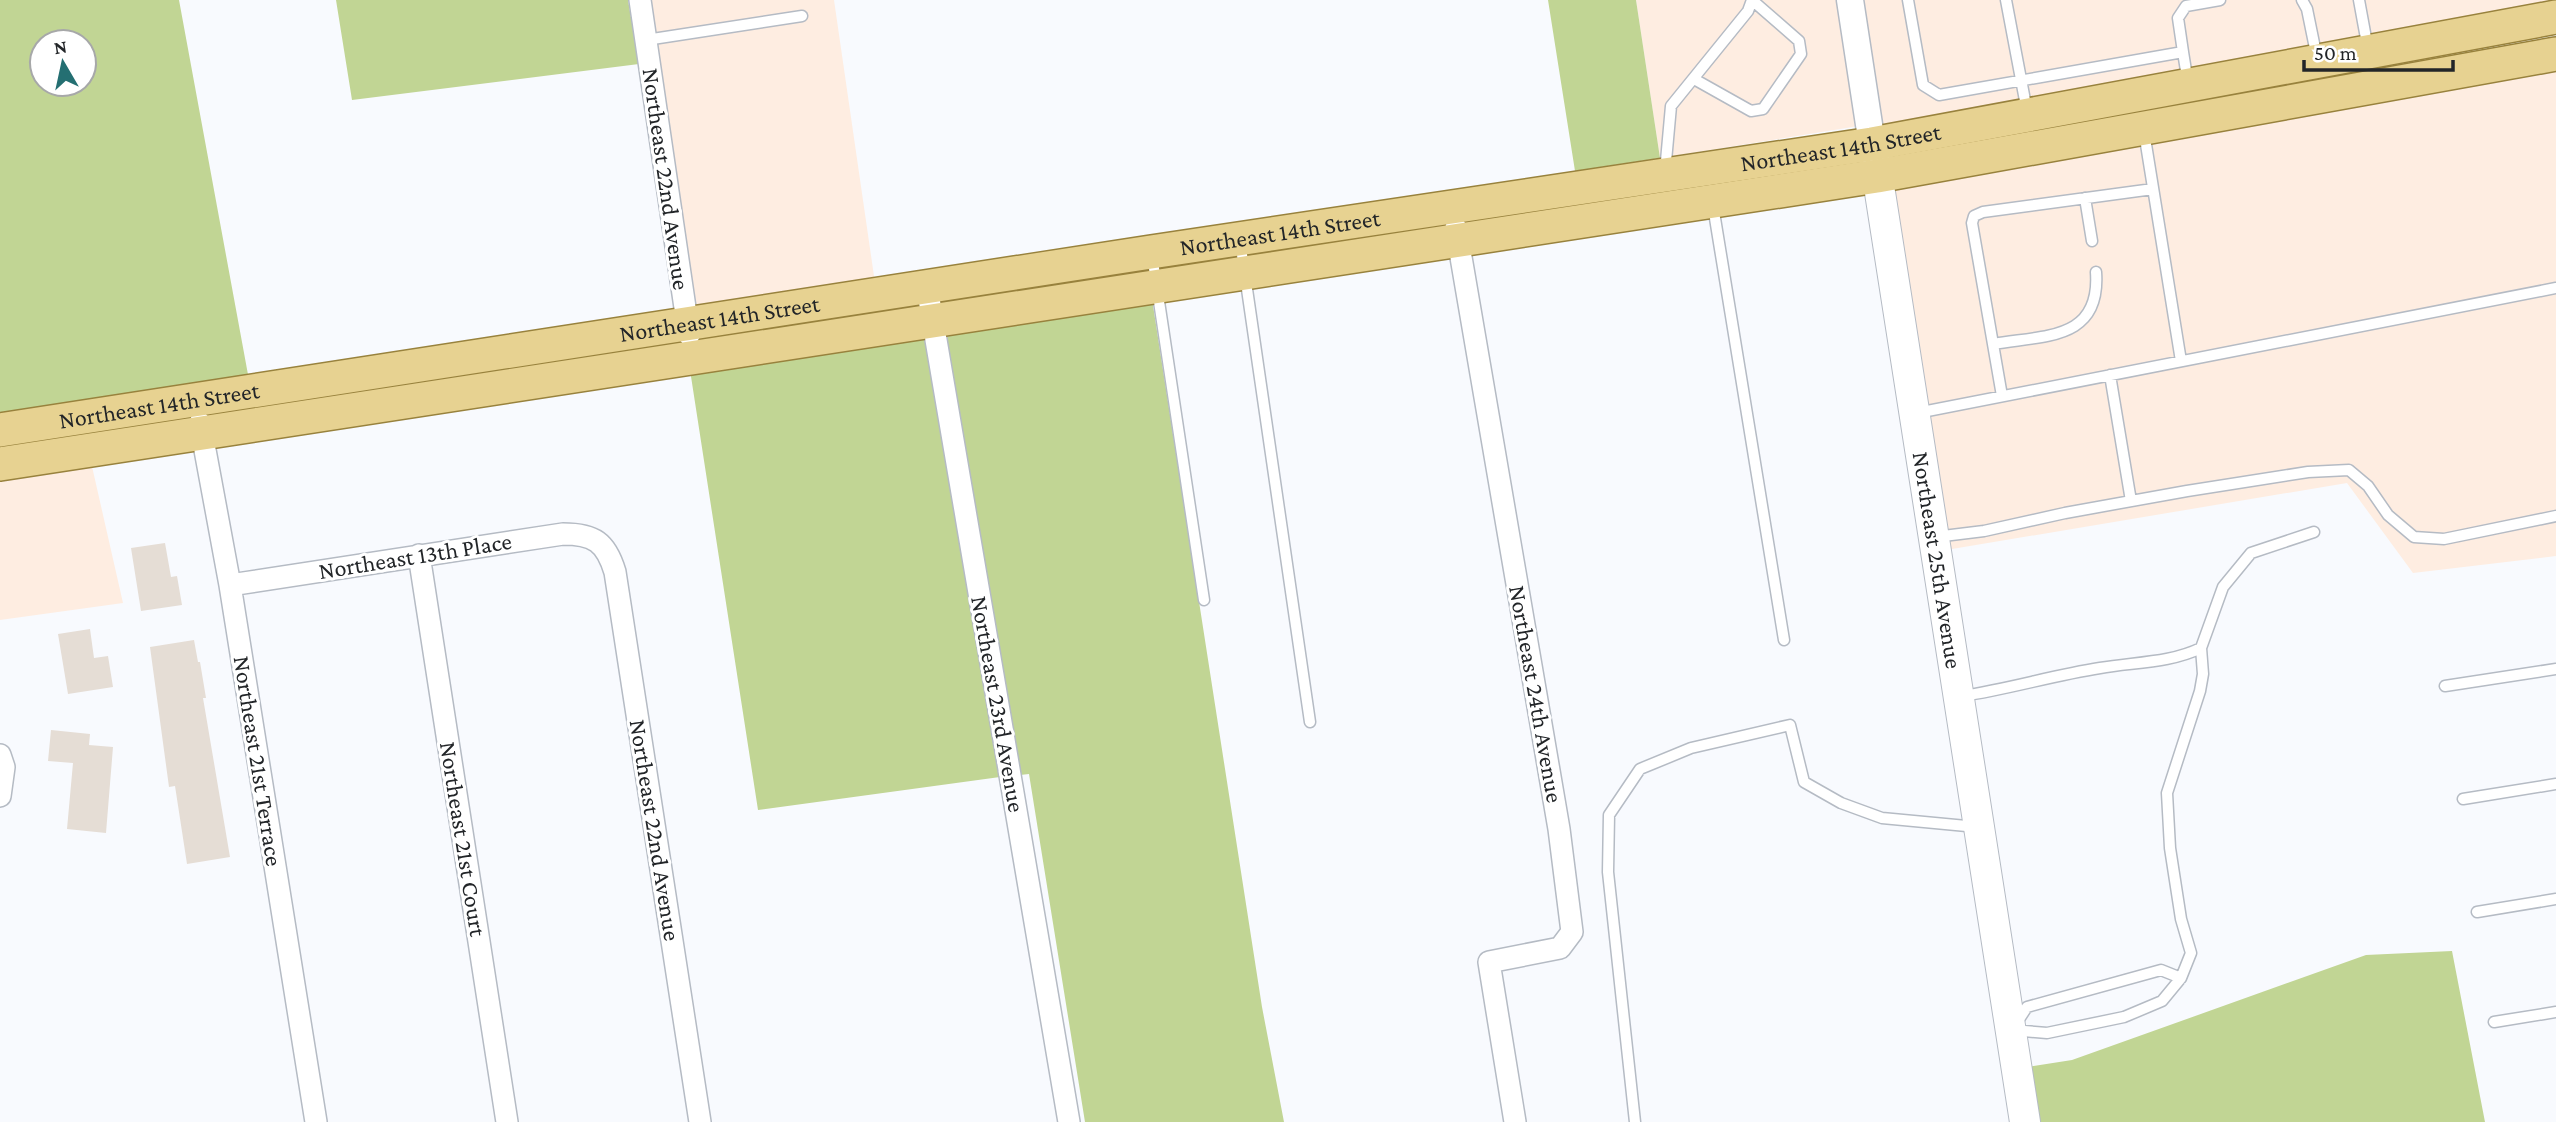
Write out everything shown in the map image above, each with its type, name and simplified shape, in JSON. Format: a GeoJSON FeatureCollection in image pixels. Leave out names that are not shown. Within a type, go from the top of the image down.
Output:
{"type":"FeatureCollection","features":[{"type":"Feature","properties":{"kind":"main road","name":"Northeast 14th Street"},"geometry":{"type":"LineString","coordinates":[[0,464],[1458,241],[1709,185],[1872,144],[2028,114],[2093,86],[2188,85],[2556,17]]}},
{"type":"Feature","properties":{"kind":"main road"},"geometry":{"type":"LineString","coordinates":[[2369,51],[2374,86]]}},
{"type":"Feature","properties":{"kind":"main road","name":"Northeast 14th Street"},"geometry":{"type":"LineString","coordinates":[[0,430],[1664,175],[1709,185],[1877,176],[2556,54]]}},
{"type":"Feature","properties":{"kind":"main road","name":"Northeast 25th Avenue"},"geometry":{"type":"LineString","coordinates":[[1872,144],[2025,1122]]}},
{"type":"Feature","properties":{"kind":"street","name":"Northeast 22nd Avenue"},"geometry":{"type":"LineString","coordinates":[[640,0],[692,358]]}},
{"type":"Feature","properties":{"kind":"street","name":"Northeast 25th Avenue"},"geometry":{"type":"LineString","coordinates":[[1850,0],[1872,144]]}},
{"type":"Feature","properties":{"kind":"street","name":"Northeast 24th Avenue"},"geometry":{"type":"LineString","coordinates":[[1452,207],[1559,829],[1572,932],[1560,948],[1489,962],[1515,1122]]}},
{"type":"Feature","properties":{"kind":"street","name":"Northeast 23rd Avenue"},"geometry":{"type":"LineString","coordinates":[[927,287],[1069,1122]]}},
{"type":"Feature","properties":{"kind":"street","name":"Northeast 21st Terrace"},"geometry":{"type":"LineString","coordinates":[[196,400],[230,585],[316,1122]]}},
{"type":"Feature","properties":{"kind":"street","name":"Northeast 13th Place"},"geometry":{"type":"LineString","coordinates":[[230,585],[563,534],[583,534],[599,542]]}},
{"type":"Feature","properties":{"kind":"street","name":"Northeast 22nd Avenue"},"geometry":{"type":"LineString","coordinates":[[599,542],[610,555],[615,572],[700,1122]]}},
{"type":"Feature","properties":{"kind":"street","name":"Northeast 21st Court"},"geometry":{"type":"LineString","coordinates":[[419,555],[507,1122]]}},
{"type":"Feature","properties":{"kind":"street"},"geometry":{"type":"LineString","coordinates":[[0,755],[4,767],[0,796]]}},
{"type":"Feature","properties":{"kind":"lane"},"geometry":{"type":"LineString","coordinates":[[1664,175],[1671,106],[1748,11],[1752,0],[1799,41],[1801,54],[1763,109],[1751,111],[1694,79]]}},
{"type":"Feature","properties":{"kind":"lane"},"geometry":{"type":"LineString","coordinates":[[1908,0],[1923,85],[1939,96],[2022,82],[2093,86],[2183,52]]}},
{"type":"Feature","properties":{"kind":"lane"},"geometry":{"type":"LineString","coordinates":[[2006,0],[2028,114]]}},
{"type":"Feature","properties":{"kind":"lane"},"geometry":{"type":"LineString","coordinates":[[2188,85],[2178,18],[2186,6],[2220,0]]}},
{"type":"Feature","properties":{"kind":"lane"},"geometry":{"type":"LineString","coordinates":[[2302,0],[2307,9],[2318,61]]}},
{"type":"Feature","properties":{"kind":"lane"},"geometry":{"type":"LineString","coordinates":[[2359,0],[2369,51]]}},
{"type":"Feature","properties":{"kind":"lane"},"geometry":{"type":"LineString","coordinates":[[646,40],[802,16]]}},
{"type":"Feature","properties":{"kind":"lane"},"geometry":{"type":"LineString","coordinates":[[2143,129],[2181,361]]}},
{"type":"Feature","properties":{"kind":"lane"},"geometry":{"type":"LineString","coordinates":[[1709,185],[1784,640]]}},
{"type":"Feature","properties":{"kind":"lane"},"geometry":{"type":"LineString","coordinates":[[2002,396],[1972,223],[1974,216],[1983,212],[2153,189]]}},
{"type":"Feature","properties":{"kind":"lane"},"geometry":{"type":"LineString","coordinates":[[2085,198],[2092,241]]}},
{"type":"Feature","properties":{"kind":"lane"},"geometry":{"type":"LineString","coordinates":[[1240,239],[1310,722]]}},
{"type":"Feature","properties":{"kind":"lane"},"geometry":{"type":"LineString","coordinates":[[1152,252],[1204,600]]}},
{"type":"Feature","properties":{"kind":"lane"},"geometry":{"type":"LineString","coordinates":[[1993,344],[2069,331],[2084,321],[2094,305],[2098,289],[2096,272]]}},
{"type":"Feature","properties":{"kind":"lane"},"geometry":{"type":"LineString","coordinates":[[1914,414],[2556,288]]}},
{"type":"Feature","properties":{"kind":"lane"},"geometry":{"type":"LineString","coordinates":[[2110,375],[2131,501]]}},
{"type":"Feature","properties":{"kind":"lane"},"geometry":{"type":"LineString","coordinates":[[1934,537],[1984,531],[2131,501],[2308,472],[2349,470],[2368,485],[2388,515],[2414,537],[2444,539],[2556,516]]}},
{"type":"Feature","properties":{"kind":"lane"},"geometry":{"type":"LineString","coordinates":[[2181,978],[2161,970],[2027,1007],[2012,1030],[2047,1032],[2124,1017],[2162,1001],[2181,978],[2191,953],[2181,919],[2170,848],[2167,793],[2200,691],[2203,674],[2201,648],[2223,587],[2251,553],[2314,532]]}},
{"type":"Feature","properties":{"kind":"lane"},"geometry":{"type":"LineString","coordinates":[[1959,697],[2099,668],[2182,657],[2201,648]]}},
{"type":"Feature","properties":{"kind":"lane"},"geometry":{"type":"LineString","coordinates":[[2445,686],[2556,669]]}},
{"type":"Feature","properties":{"kind":"lane"},"geometry":{"type":"LineString","coordinates":[[1635,1122],[1608,872],[1609,816],[1640,769],[1691,748],[1790,725],[1804,782],[1841,803],[1882,818],[1980,827]]}},
{"type":"Feature","properties":{"kind":"lane"},"geometry":{"type":"LineString","coordinates":[[2463,799],[2556,785]]}},
{"type":"Feature","properties":{"kind":"lane"},"geometry":{"type":"LineString","coordinates":[[2477,912],[2556,899]]}},
{"type":"Feature","properties":{"kind":"lane"},"geometry":{"type":"LineString","coordinates":[[2494,1022],[2556,1012]]}},
{"type":"Feature","properties":{"kind":"shaded area"},"geometry":{"type":"Polygon","coordinates":[[[650,0],[834,0],[875,283],[696,311],[650,0]]]}},
{"type":"Feature","properties":{"kind":"shaded area"},"geometry":{"type":"Polygon","coordinates":[[[1636,0],[1839,0],[1859,126],[1660,158],[1636,0]]]}},
{"type":"Feature","properties":{"kind":"shaded area"},"geometry":{"type":"Polygon","coordinates":[[[1861,0],[2555,0],[1880,130],[1861,0]]]}},
{"type":"Feature","properties":{"kind":"shaded area"},"geometry":{"type":"Polygon","coordinates":[[[2556,65],[2556,556],[2413,573],[2347,483],[1946,550],[1889,186],[2556,65]]]}},
{"type":"Feature","properties":{"kind":"shaded area"},"geometry":{"type":"Polygon","coordinates":[[[91,462],[123,603],[0,620],[0,476],[91,462]]]}},
{"type":"Feature","properties":{"kind":"green space"},"geometry":{"type":"Polygon","coordinates":[[[0,0],[179,0],[249,380],[0,418],[0,0]]]}},
{"type":"Feature","properties":{"kind":"green space"},"geometry":{"type":"Polygon","coordinates":[[[336,0],[628,0],[639,64],[352,100],[336,0]]]}},
{"type":"Feature","properties":{"kind":"green space"},"geometry":{"type":"Polygon","coordinates":[[[1548,0],[1636,0],[1660,158],[1575,171],[1548,0]]]}},
{"type":"Feature","properties":{"kind":"green space"},"geometry":{"type":"Polygon","coordinates":[[[1152,299],[1262,1007],[1284,1122],[1085,1122],[1029,774],[1020,775],[945,331],[1152,299]]]}},
{"type":"Feature","properties":{"kind":"green space"},"geometry":{"type":"Polygon","coordinates":[[[924,334],[1000,777],[758,810],[690,370],[924,334]]]}},
{"type":"Feature","properties":{"kind":"green space"},"geometry":{"type":"Polygon","coordinates":[[[2452,951],[2485,1122],[2036,1122],[2027,1067],[2072,1060],[2366,955],[2452,951]]]}},
{"type":"Feature","properties":{"kind":"building"},"geometry":{"type":"Polygon","coordinates":[[[165,543],[171,577],[177,576],[182,605],[141,611],[131,548],[165,543]]]}},
{"type":"Feature","properties":{"kind":"building"},"geometry":{"type":"Polygon","coordinates":[[[90,629],[94,658],[108,656],[113,687],[68,694],[58,634],[90,629]]]}},
{"type":"Feature","properties":{"kind":"building"},"geometry":{"type":"Polygon","coordinates":[[[194,640],[206,698],[203,698],[230,857],[187,864],[175,786],[169,787],[150,647],[194,640]]]}},
{"type":"Feature","properties":{"kind":"building"},"geometry":{"type":"Polygon","coordinates":[[[51,730],[90,734],[89,745],[113,747],[106,833],[67,829],[73,763],[48,761],[51,730]]]}}]}
